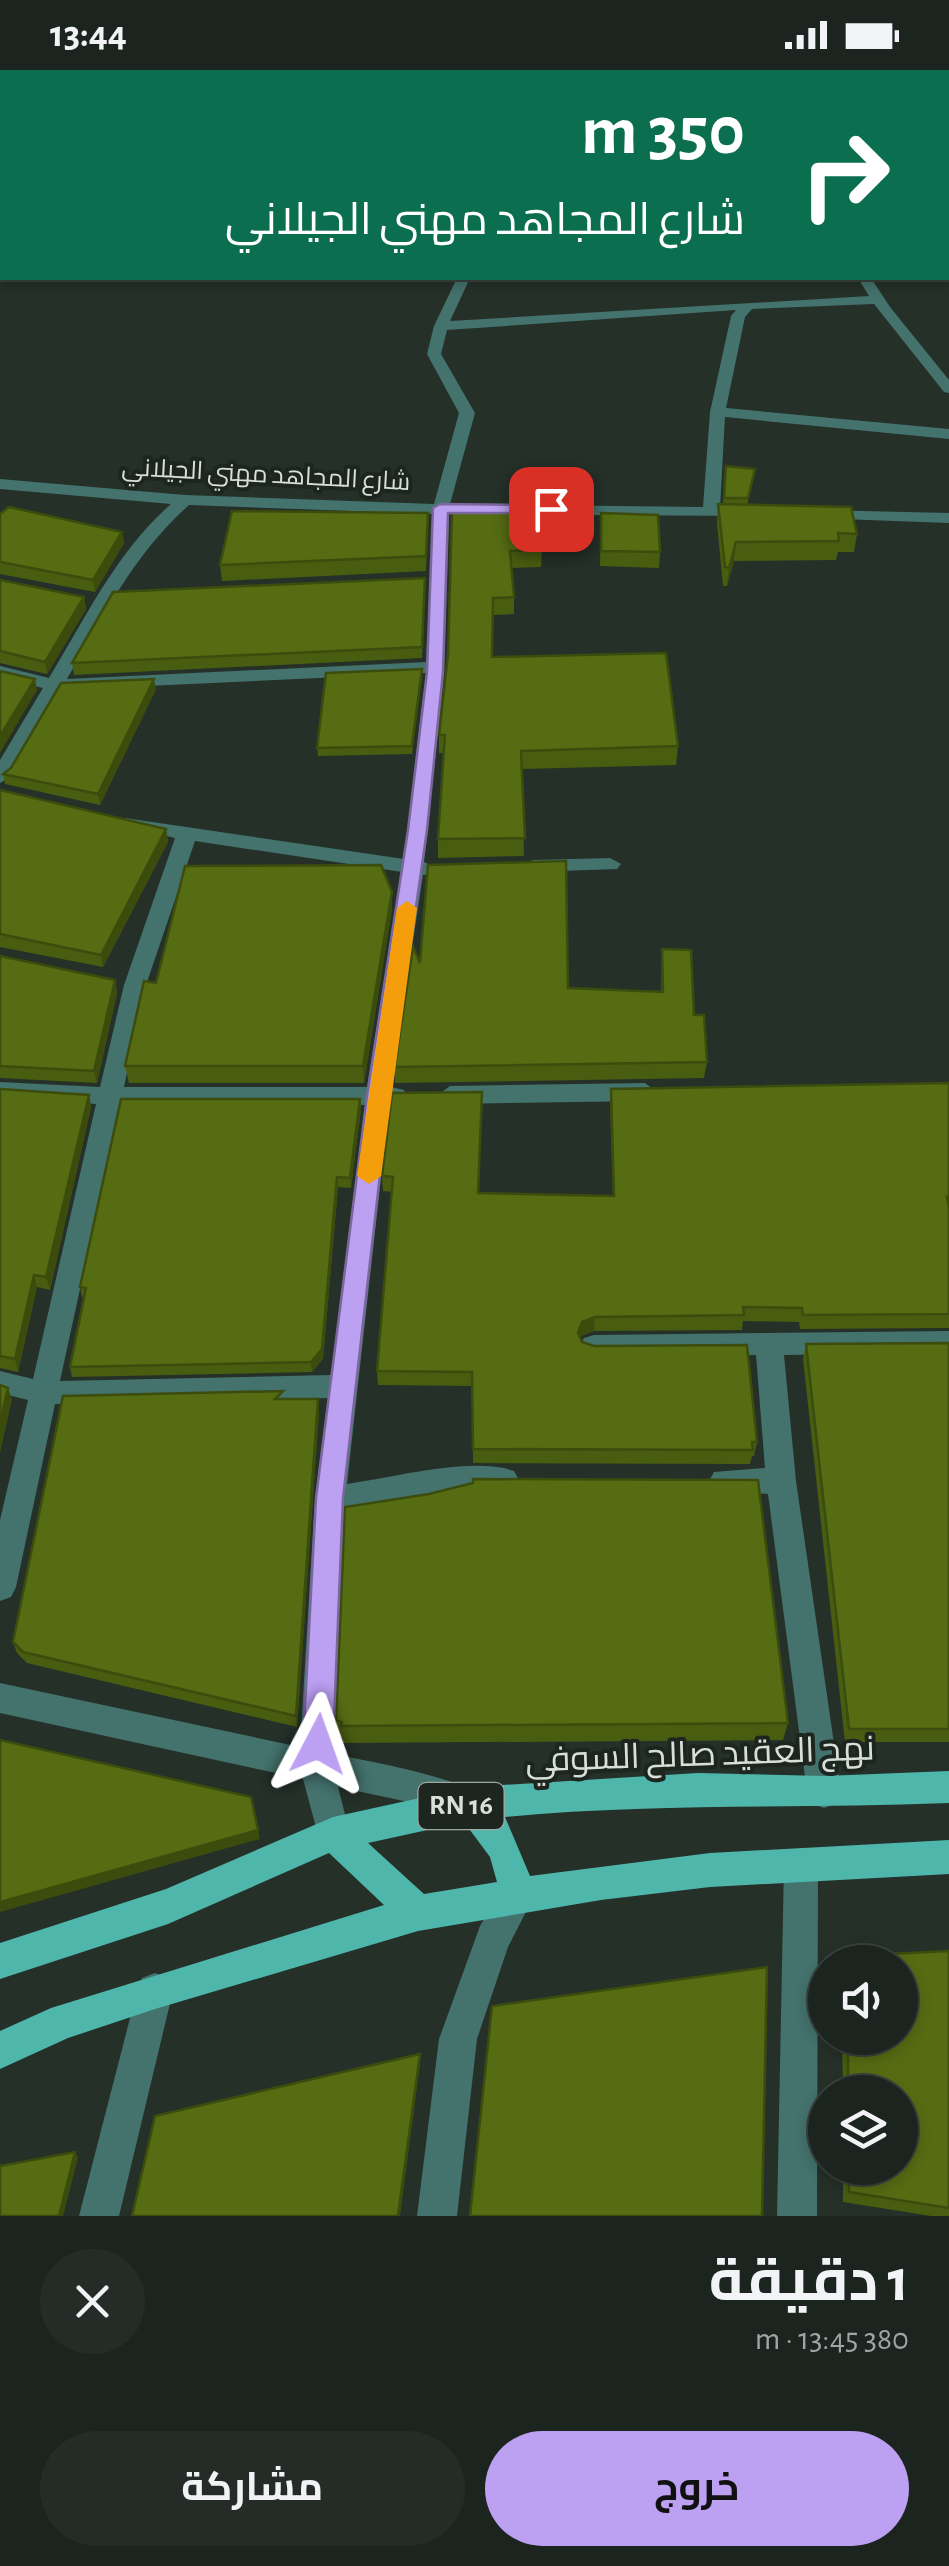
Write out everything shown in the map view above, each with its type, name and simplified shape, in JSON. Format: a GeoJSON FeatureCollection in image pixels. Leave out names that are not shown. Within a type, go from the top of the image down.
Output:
{"type":"FeatureCollection","features":[{"type":"Feature","properties":{"kind":"main road","name":"نهج العقيد صالح السوفي"},"geometry":{"type":"LineString","coordinates":[[0,1961],[168,1906],[333,1834],[470,1804],[576,1794],[698,1789],[824,1792],[949,1787]]}},
{"type":"Feature","properties":{"kind":"main road"},"geometry":{"type":"LineString","coordinates":[[470,1804],[498,1835],[514,1874],[516,1896]]}},
{"type":"Feature","properties":{"kind":"main road"},"geometry":{"type":"LineString","coordinates":[[333,1834],[418,1912]]}},
{"type":"Feature","properties":{"kind":"main road"},"geometry":{"type":"LineString","coordinates":[[0,2050],[64,2021],[155,1990],[418,1912],[710,1870],[949,1857]]}},
{"type":"Feature","properties":{"kind":"street"},"geometry":{"type":"LineString","coordinates":[[333,1834],[316,1765],[330,1498],[378,1096],[413,869],[435,667],[426,580],[440,508],[467,412],[434,354],[441,326],[462,280]]}},
{"type":"Feature","properties":{"kind":"street"},"geometry":{"type":"LineString","coordinates":[[866,280],[949,389]]}},
{"type":"Feature","properties":{"kind":"street"},"geometry":{"type":"LineString","coordinates":[[441,326],[878,300]]}},
{"type":"Feature","properties":{"kind":"street"},"geometry":{"type":"LineString","coordinates":[[711,512],[718,412],[734,329],[738,316],[748,305]]}},
{"type":"Feature","properties":{"kind":"street"},"geometry":{"type":"LineString","coordinates":[[718,412],[949,434]]}},
{"type":"Feature","properties":{"kind":"street","name":"شارع المجاهد مهني الجيلاني"},"geometry":{"type":"LineString","coordinates":[[0,484],[25,492],[185,500],[766,514]]}},
{"type":"Feature","properties":{"kind":"street"},"geometry":{"type":"LineString","coordinates":[[0,777],[104,597],[148,532],[185,500]]}},
{"type":"Feature","properties":{"kind":"street"},"geometry":{"type":"LineString","coordinates":[[802,515],[949,518]]}},
{"type":"Feature","properties":{"kind":"street"},"geometry":{"type":"LineString","coordinates":[[0,672],[53,685],[435,667]]}},
{"type":"Feature","properties":{"kind":"street"},"geometry":{"type":"LineString","coordinates":[[112,818],[187,834],[413,869],[441,869]]}},
{"type":"Feature","properties":{"kind":"street"},"geometry":{"type":"LineString","coordinates":[[0,1588],[108,1096],[126,983],[187,834]]}},
{"type":"Feature","properties":{"kind":"street"},"geometry":{"type":"LineString","coordinates":[[516,866],[610,864]]}},
{"type":"Feature","properties":{"kind":"street"},"geometry":{"type":"LineString","coordinates":[[0,1090],[108,1096],[662,1092]]}},
{"type":"Feature","properties":{"kind":"street"},"geometry":{"type":"LineString","coordinates":[[594,1346],[949,1342]]}},
{"type":"Feature","properties":{"kind":"street"},"geometry":{"type":"LineString","coordinates":[[769,1344],[781,1481],[824,1792]]}},
{"type":"Feature","properties":{"kind":"street"},"geometry":{"type":"LineString","coordinates":[[0,1382],[44,1393],[345,1386]]}},
{"type":"Feature","properties":{"kind":"street"},"geometry":{"type":"LineString","coordinates":[[330,1498],[472,1480],[530,1480]]}},
{"type":"Feature","properties":{"kind":"street"},"geometry":{"type":"LineString","coordinates":[[704,1481],[781,1481]]}},
{"type":"Feature","properties":{"kind":"street"},"geometry":{"type":"LineString","coordinates":[[0,1698],[418,1788],[470,1804]]}},
{"type":"Feature","properties":{"kind":"street"},"geometry":{"type":"LineString","coordinates":[[797,2216],[801,1864]]}},
{"type":"Feature","properties":{"kind":"street"},"geometry":{"type":"LineString","coordinates":[[437,2216],[458,2040],[493,1938],[516,1896]]}},
{"type":"Feature","properties":{"kind":"street"},"geometry":{"type":"LineString","coordinates":[[99,2216],[155,1990]]}},
{"type":"Feature","properties":{"kind":"building"},"geometry":{"type":"Polygon","coordinates":[[[726,466],[755,469],[748,498],[724,498],[726,466]]]}},
{"type":"Feature","properties":{"kind":"building"},"geometry":{"type":"Polygon","coordinates":[[[718,504],[851,507],[857,534],[838,533],[839,541],[736,542],[729,568],[725,567],[718,504]]]}},
{"type":"Feature","properties":{"kind":"building"},"geometry":{"type":"Polygon","coordinates":[[[9,507],[122,532],[93,580],[0,562],[0,514],[9,507]]]}},
{"type":"Feature","properties":{"kind":"building"},"geometry":{"type":"Polygon","coordinates":[[[232,511],[428,513],[426,556],[220,565],[232,511]]]}},
{"type":"Feature","properties":{"kind":"building"},"geometry":{"type":"Polygon","coordinates":[[[452,511],[544,512],[542,550],[510,551],[514,597],[493,598],[492,657],[666,653],[678,746],[521,751],[525,838],[438,839],[445,735],[439,735],[448,654],[452,511]]]}},
{"type":"Feature","properties":{"kind":"building"},"geometry":{"type":"Polygon","coordinates":[[[601,513],[658,515],[660,552],[601,551],[601,513]]]}},
{"type":"Feature","properties":{"kind":"building"},"geometry":{"type":"Polygon","coordinates":[[[425,578],[422,647],[72,663],[113,592],[425,578]]]}},
{"type":"Feature","properties":{"kind":"building"},"geometry":{"type":"Polygon","coordinates":[[[0,580],[84,597],[45,662],[0,651],[0,580]]]}},
{"type":"Feature","properties":{"kind":"building"},"geometry":{"type":"Polygon","coordinates":[[[422,669],[412,746],[317,748],[326,673],[422,669]]]}},
{"type":"Feature","properties":{"kind":"building"},"geometry":{"type":"Polygon","coordinates":[[[0,671],[35,679],[0,736],[0,671]]]}},
{"type":"Feature","properties":{"kind":"building"},"geometry":{"type":"Polygon","coordinates":[[[154,679],[98,794],[3,774],[11,768],[61,683],[154,679]]]}},
{"type":"Feature","properties":{"kind":"building"},"geometry":{"type":"Polygon","coordinates":[[[0,790],[166,829],[101,955],[0,934],[0,790]]]}},
{"type":"Feature","properties":{"kind":"building"},"geometry":{"type":"Polygon","coordinates":[[[566,861],[568,988],[663,992],[662,949],[691,950],[694,1015],[704,1015],[707,1062],[395,1067],[413,946],[420,963],[428,865],[566,861]]]}},
{"type":"Feature","properties":{"kind":"building"},"geometry":{"type":"Polygon","coordinates":[[[381,865],[392,892],[363,1066],[125,1066],[144,981],[156,983],[185,866],[381,865]]]}},
{"type":"Feature","properties":{"kind":"building"},"geometry":{"type":"Polygon","coordinates":[[[0,956],[115,980],[94,1071],[0,1066],[0,956]]]}},
{"type":"Feature","properties":{"kind":"building"},"geometry":{"type":"Polygon","coordinates":[[[949,1083],[949,1314],[803,1315],[802,1308],[743,1307],[744,1315],[595,1317],[582,1322],[578,1333],[582,1342],[594,1346],[747,1345],[757,1442],[752,1442],[753,1450],[473,1449],[472,1372],[377,1371],[393,1177],[382,1176],[392,1093],[482,1092],[478,1193],[614,1196],[611,1089],[949,1083]]]}},
{"type":"Feature","properties":{"kind":"building"},"geometry":{"type":"Polygon","coordinates":[[[0,1089],[89,1095],[46,1277],[34,1275],[15,1359],[0,1356],[0,1089]]]}},
{"type":"Feature","properties":{"kind":"building"},"geometry":{"type":"Polygon","coordinates":[[[121,1099],[360,1099],[350,1178],[337,1177],[322,1349],[311,1362],[70,1367],[86,1288],[80,1287],[121,1099]]]}},
{"type":"Feature","properties":{"kind":"building"},"geometry":{"type":"Polygon","coordinates":[[[949,1343],[949,1729],[849,1729],[806,1344],[949,1343]]]}},
{"type":"Feature","properties":{"kind":"building"},"geometry":{"type":"Polygon","coordinates":[[[0,1385],[8,1388],[0,1423],[0,1385]]]}},
{"type":"Feature","properties":{"kind":"building"},"geometry":{"type":"Polygon","coordinates":[[[283,1391],[275,1399],[318,1399],[296,1716],[23,1652],[13,1642],[63,1396],[283,1391]]]}},
{"type":"Feature","properties":{"kind":"building"},"geometry":{"type":"Polygon","coordinates":[[[473,1479],[758,1480],[788,1723],[341,1726],[342,1722],[336,1720],[345,1507],[429,1494],[473,1483],[473,1479]]]}},
{"type":"Feature","properties":{"kind":"building"},"geometry":{"type":"Polygon","coordinates":[[[0,1740],[251,1797],[258,1830],[0,1902],[0,1740]]]}},
{"type":"Feature","properties":{"kind":"building"},"geometry":{"type":"Polygon","coordinates":[[[949,1951],[949,2208],[849,2192],[849,2185],[918,2185],[918,2075],[848,2075],[848,2055],[918,2055],[918,1953],[949,1951]]]}},
{"type":"Feature","properties":{"kind":"building"},"geometry":{"type":"Polygon","coordinates":[[[767,1967],[762,2216],[470,2216],[492,2006],[767,1967]]]}},
{"type":"Feature","properties":{"kind":"building"},"geometry":{"type":"Polygon","coordinates":[[[420,2054],[398,2216],[132,2216],[155,2116],[420,2054]]]}},
{"type":"Feature","properties":{"kind":"building"},"geometry":{"type":"Polygon","coordinates":[[[75,2152],[59,2216],[0,2216],[0,2166],[75,2152]]]}},
{"type":"Feature","properties":{"kind":"slow traffic"},"geometry":{"type":"LineString","coordinates":[[369,1176],[407,908]]}},
{"type":"Feature","properties":{"kind":"route"},"geometry":{"type":"LineString","coordinates":[[318,1744],[330,1498],[378,1096],[418,830],[435,672],[440,508],[551,509]]}}]}
